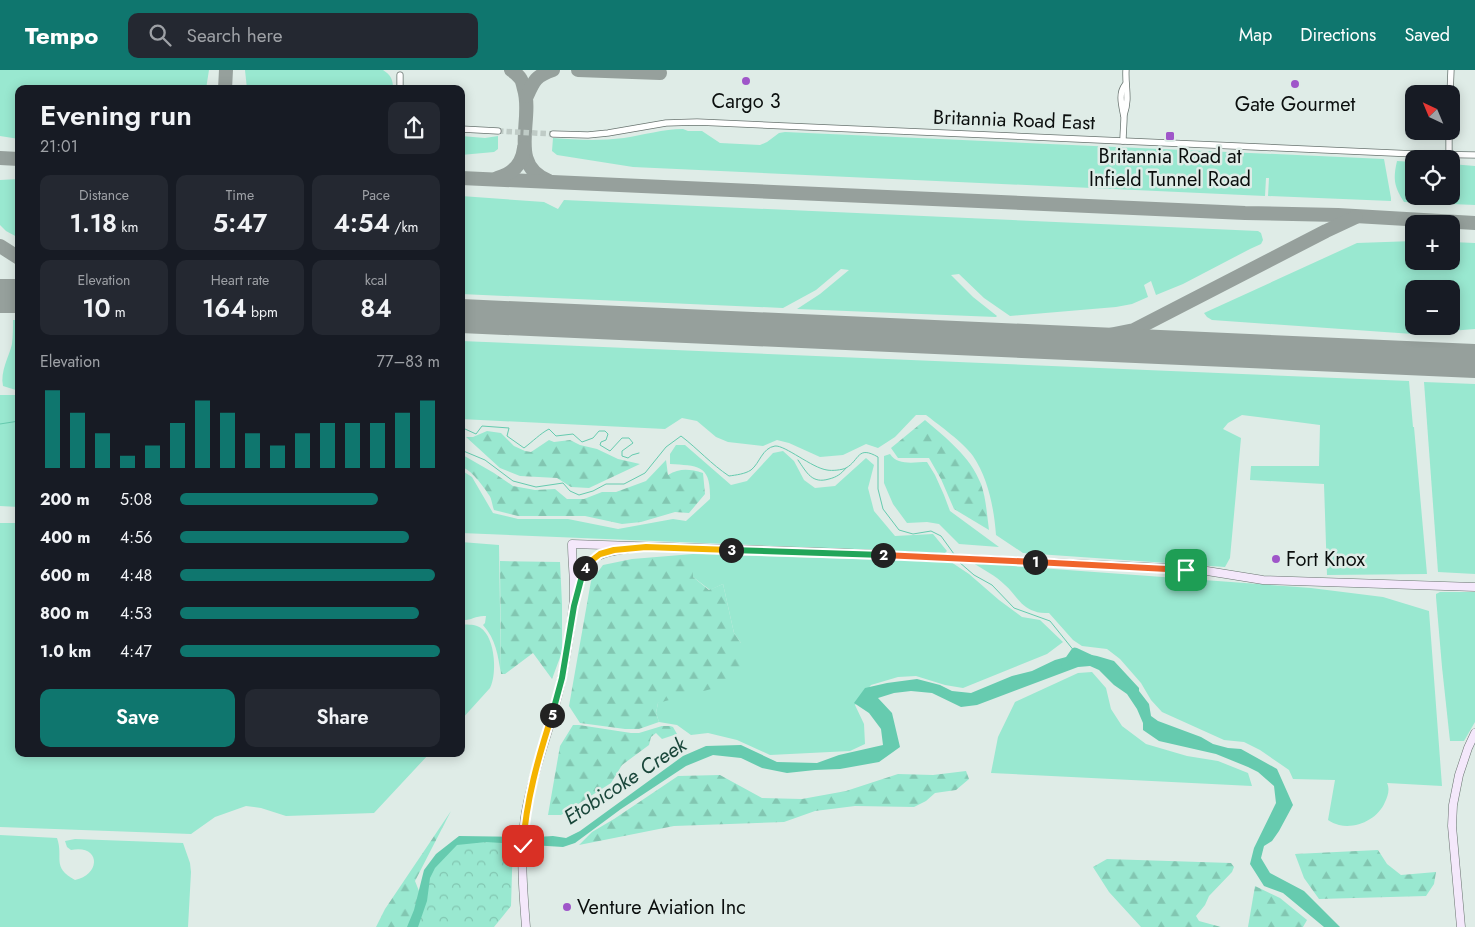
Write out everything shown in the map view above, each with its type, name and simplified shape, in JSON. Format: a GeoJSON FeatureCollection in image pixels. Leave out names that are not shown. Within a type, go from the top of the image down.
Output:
{"type":"FeatureCollection","features":[{"type":"Feature","properties":{"kind":"street"},"geometry":{"type":"LineString","coordinates":[[1123,141],[1124,117],[1128,105],[1128,89],[1125,85],[1126,70]]}},
{"type":"Feature","properties":{"kind":"street"},"geometry":{"type":"LineString","coordinates":[[1450,85],[1451,70]]}},
{"type":"Feature","properties":{"kind":"street"},"geometry":{"type":"LineString","coordinates":[[400,75],[400,85]]}},
{"type":"Feature","properties":{"kind":"street","name":"Britannia Road East"},"geometry":{"type":"LineString","coordinates":[[553,134],[588,135],[666,123],[697,122],[1405,153]]}},
{"type":"Feature","properties":{"kind":"street"},"geometry":{"type":"LineString","coordinates":[[465,129],[498,131]]}},
{"type":"Feature","properties":{"kind":"street","name":"Britannia Road East"},"geometry":{"type":"LineString","coordinates":[[1460,155],[1475,155]]}},
{"type":"Feature","properties":{"kind":"street"},"geometry":{"type":"LineString","coordinates":[[574,606],[572,544],[844,553],[1207,571],[1263,580],[1475,587]]}},
{"type":"Feature","properties":{"kind":"street"},"geometry":{"type":"LineString","coordinates":[[526,927],[522,883],[523,839],[528,801],[562,678],[574,606],[583,572],[596,556],[614,550],[646,547]]}},
{"type":"Feature","properties":{"kind":"street"},"geometry":{"type":"LineString","coordinates":[[1461,927],[1452,826],[1453,805],[1462,766],[1475,733]]}},
{"type":"Feature","properties":{"kind":"green space"},"geometry":{"type":"Polygon","coordinates":[[[0,70],[209,70],[207,85],[15,85],[15,138],[0,136],[0,70]]]}},
{"type":"Feature","properties":{"kind":"green space"},"geometry":{"type":"Polygon","coordinates":[[[245,70],[383,70],[388,74],[393,83],[393,85],[247,85],[245,70]]]}},
{"type":"Feature","properties":{"kind":"green space"},"geometry":{"type":"Polygon","coordinates":[[[683,129],[702,131],[720,143],[760,145],[779,133],[785,132],[1384,159],[1391,201],[1268,196],[1269,178],[1266,178],[1265,196],[633,167],[557,155],[552,151],[553,138],[615,139],[683,129]]]}},
{"type":"Feature","properties":{"kind":"green space"},"geometry":{"type":"Polygon","coordinates":[[[465,136],[485,138],[498,136],[498,149],[494,152],[465,155],[465,136]]]}},
{"type":"Feature","properties":{"kind":"green space"},"geometry":{"type":"Polygon","coordinates":[[[1397,161],[1405,161],[1405,202],[1398,191],[1395,173],[1397,161]]]}},
{"type":"Feature","properties":{"kind":"green space"},"geometry":{"type":"Polygon","coordinates":[[[1460,165],[1475,166],[1475,205],[1460,204],[1460,165]]]}},
{"type":"Feature","properties":{"kind":"green space"},"geometry":{"type":"Polygon","coordinates":[[[15,179],[15,236],[0,225],[0,180],[15,179]]]}},
{"type":"Feature","properties":{"kind":"green space"},"geometry":{"type":"Polygon","coordinates":[[[465,196],[544,202],[558,209],[564,200],[1258,231],[1261,233],[1263,240],[1261,244],[1183,284],[1156,295],[1151,281],[1144,285],[1148,297],[1132,304],[1116,307],[1010,316],[984,298],[959,274],[951,275],[996,317],[797,309],[820,294],[849,270],[841,269],[816,290],[783,308],[465,294],[465,196]]]}},
{"type":"Feature","properties":{"kind":"green space"},"geometry":{"type":"Polygon","coordinates":[[[1405,241],[1405,270],[1460,270],[1460,242],[1475,243],[1475,329],[1460,330],[1460,280],[1405,280],[1405,333],[1212,320],[1204,313],[1357,243],[1405,241]]]}},
{"type":"Feature","properties":{"kind":"green space"},"geometry":{"type":"Polygon","coordinates":[[[13,320],[15,320],[15,390],[3,386],[2,380],[12,344],[13,320]]]}},
{"type":"Feature","properties":{"kind":"green space"},"geometry":{"type":"Polygon","coordinates":[[[465,341],[1409,381],[1427,574],[1327,575],[1324,484],[1250,480],[1251,466],[1319,466],[1320,425],[1242,415],[1228,423],[1223,429],[1241,438],[1230,558],[1225,567],[1023,553],[996,535],[994,514],[989,494],[983,474],[973,456],[957,440],[926,415],[916,415],[895,437],[878,448],[866,444],[843,455],[820,457],[789,443],[777,440],[763,446],[728,442],[716,437],[697,421],[682,418],[665,429],[465,419],[465,341]]]}},
{"type":"Feature","properties":{"kind":"green space"},"geometry":{"type":"Polygon","coordinates":[[[1424,382],[1475,384],[1475,574],[1438,572],[1424,382]]]}},
{"type":"Feature","properties":{"kind":"green space"},"geometry":{"type":"Polygon","coordinates":[[[0,395],[15,395],[15,507],[0,506],[0,395]]]}},
{"type":"Feature","properties":{"kind":"green space"},"geometry":{"type":"Polygon","coordinates":[[[925,420],[957,449],[971,465],[981,484],[989,530],[954,509],[941,479],[929,458],[898,458],[891,448],[925,420]]]}},
{"type":"Feature","properties":{"kind":"green space"},"geometry":{"type":"Polygon","coordinates":[[[487,431],[501,433],[514,446],[525,451],[531,452],[549,440],[554,442],[570,440],[580,445],[597,449],[618,459],[640,464],[589,488],[571,487],[557,478],[520,476],[500,468],[466,437],[473,437],[487,431]]]}},
{"type":"Feature","properties":{"kind":"green space"},"geometry":{"type":"Polygon","coordinates":[[[676,445],[685,445],[731,485],[747,481],[773,453],[783,451],[794,461],[804,480],[815,488],[835,486],[866,458],[874,465],[868,488],[874,511],[895,536],[933,534],[947,551],[945,553],[465,533],[465,473],[472,477],[493,513],[518,519],[568,519],[618,529],[673,519],[686,521],[710,499],[708,479],[701,469],[688,465],[670,464],[670,454],[676,445]]]}},
{"type":"Feature","properties":{"kind":"green space"},"geometry":{"type":"Polygon","coordinates":[[[890,454],[893,458],[902,462],[927,462],[935,475],[950,511],[999,547],[959,544],[939,524],[927,522],[907,523],[893,504],[884,483],[884,456],[890,454]]]}},
{"type":"Feature","properties":{"kind":"green space"},"geometry":{"type":"Polygon","coordinates":[[[465,456],[513,486],[535,490],[555,489],[567,499],[584,499],[602,492],[616,492],[646,481],[666,460],[668,475],[685,470],[703,473],[705,494],[689,513],[675,512],[641,522],[622,524],[585,516],[518,516],[494,510],[490,497],[484,487],[465,468],[465,456]]]}},
{"type":"Feature","properties":{"kind":"green space"},"geometry":{"type":"Polygon","coordinates":[[[0,523],[15,523],[15,757],[426,757],[374,813],[286,816],[261,808],[246,806],[215,817],[191,834],[0,827],[0,523]]]}},
{"type":"Feature","properties":{"kind":"green space"},"geometry":{"type":"Polygon","coordinates":[[[465,542],[499,545],[501,674],[494,642],[483,625],[486,616],[479,616],[465,620],[465,542]]]}},
{"type":"Feature","properties":{"kind":"green space"},"geometry":{"type":"Polygon","coordinates":[[[693,554],[951,562],[969,574],[1022,617],[1040,620],[1063,642],[1047,654],[963,688],[945,685],[916,676],[898,677],[871,685],[855,705],[864,724],[865,744],[850,751],[770,755],[737,740],[708,733],[691,735],[677,725],[659,722],[656,713],[658,703],[741,643],[734,633],[723,584],[710,590],[693,577],[693,554]]]}},
{"type":"Feature","properties":{"kind":"green space"},"geometry":{"type":"Polygon","coordinates":[[[693,554],[693,577],[709,590],[723,584],[734,633],[741,643],[744,653],[738,682],[658,703],[656,713],[659,722],[639,729],[580,723],[569,706],[591,581],[603,565],[632,559],[693,554]]]}},
{"type":"Feature","properties":{"kind":"green space"},"geometry":{"type":"Polygon","coordinates":[[[500,561],[560,562],[562,652],[552,679],[533,653],[505,674],[501,674],[500,561]]]}},
{"type":"Feature","properties":{"kind":"green space"},"geometry":{"type":"Polygon","coordinates":[[[973,563],[1311,588],[1383,597],[1429,611],[1442,786],[1387,783],[1388,795],[1386,800],[1382,808],[1372,818],[1360,824],[1346,826],[1333,823],[1328,820],[1335,780],[1293,779],[1289,770],[1260,750],[1244,742],[1224,740],[1162,712],[1151,700],[1141,683],[1120,659],[1107,649],[1082,646],[1073,640],[1049,613],[1029,609],[1001,581],[973,563]]]}},
{"type":"Feature","properties":{"kind":"green space"},"geometry":{"type":"Polygon","coordinates":[[[1440,592],[1475,592],[1475,722],[1464,741],[1450,741],[1436,597],[1436,594],[1440,592]]]}},
{"type":"Feature","properties":{"kind":"green space"},"geometry":{"type":"Polygon","coordinates":[[[465,624],[475,625],[488,636],[494,663],[494,673],[490,688],[465,716],[465,624]]]}},
{"type":"Feature","properties":{"kind":"green space"},"geometry":{"type":"Polygon","coordinates":[[[1092,672],[1106,688],[1111,709],[1122,726],[1146,744],[1187,756],[1218,761],[1248,773],[1252,786],[991,773],[998,737],[1015,702],[1078,673],[1092,672]]]}},
{"type":"Feature","properties":{"kind":"green space"},"geometry":{"type":"Polygon","coordinates":[[[573,725],[631,733],[670,726],[673,727],[677,734],[662,739],[656,733],[651,737],[649,745],[622,765],[611,783],[561,815],[548,815],[560,746],[573,725]]]}},
{"type":"Feature","properties":{"kind":"green space"},"geometry":{"type":"Polygon","coordinates":[[[966,771],[969,779],[956,790],[935,793],[926,801],[914,807],[855,806],[815,811],[784,822],[674,826],[579,845],[592,832],[678,776],[720,775],[762,798],[802,799],[846,791],[898,774],[933,775],[966,771]]]}},
{"type":"Feature","properties":{"kind":"green space"},"geometry":{"type":"Polygon","coordinates":[[[451,811],[415,881],[421,896],[410,927],[376,927],[385,909],[451,811]]]}},
{"type":"Feature","properties":{"kind":"green space"},"geometry":{"type":"Polygon","coordinates":[[[0,835],[57,838],[63,871],[75,880],[84,877],[90,872],[94,861],[88,851],[81,849],[71,850],[67,847],[65,841],[75,839],[183,843],[191,872],[188,927],[0,927],[0,835]]]}},
{"type":"Feature","properties":{"kind":"green space"},"geometry":{"type":"Polygon","coordinates":[[[513,839],[511,906],[494,927],[416,927],[426,877],[455,842],[513,839]]]}},
{"type":"Feature","properties":{"kind":"green space"},"geometry":{"type":"Polygon","coordinates":[[[1378,850],[1387,864],[1401,875],[1436,872],[1434,884],[1426,896],[1319,899],[1304,878],[1295,854],[1378,850]]]}},
{"type":"Feature","properties":{"kind":"green space"},"geometry":{"type":"Polygon","coordinates":[[[1107,859],[1231,863],[1234,867],[1232,872],[1209,896],[1205,905],[1196,916],[1199,921],[1221,927],[1141,927],[1109,892],[1093,867],[1107,859]]]}},
{"type":"Feature","properties":{"kind":"green space"},"geometry":{"type":"Polygon","coordinates":[[[1255,886],[1280,898],[1307,920],[1303,927],[1248,927],[1255,886]]]}},
{"type":"Feature","properties":{"kind":"shaded area","name":"Etobicoke Creek"},"geometry":{"type":"Polygon","coordinates":[[[1081,653],[1114,661],[1139,688],[1139,691],[1149,704],[1151,716],[1158,721],[1201,737],[1213,744],[1241,749],[1277,769],[1293,805],[1272,841],[1264,846],[1261,858],[1270,873],[1304,891],[1340,927],[1324,927],[1283,893],[1264,886],[1250,864],[1254,848],[1276,803],[1274,786],[1258,772],[1216,754],[1159,741],[1143,730],[1143,723],[1137,709],[1127,694],[1114,685],[1099,670],[1090,666],[1078,667],[977,705],[961,707],[932,693],[911,691],[894,693],[878,698],[892,713],[900,747],[879,762],[840,769],[787,773],[762,768],[741,758],[713,755],[686,766],[621,809],[575,843],[563,847],[486,842],[457,845],[435,868],[430,878],[427,901],[418,927],[407,927],[414,910],[424,870],[436,854],[459,836],[553,836],[566,838],[580,831],[683,756],[706,746],[741,745],[777,762],[817,763],[839,755],[883,745],[881,729],[869,713],[854,703],[865,688],[917,679],[940,685],[952,691],[971,693],[1012,676],[1032,671],[1055,660],[1081,653]]]}},
{"type":"Feature","properties":{"kind":"waterway"},"geometry":{"type":"LineString","coordinates":[[0,424],[15,422]]}},
{"type":"Feature","properties":{"kind":"waterway"},"geometry":{"type":"LineString","coordinates":[[465,429],[476,434],[482,426],[509,428],[507,436],[524,448],[549,429],[556,436],[573,434],[582,442],[593,438],[599,431],[605,431],[608,434],[606,440],[601,442],[600,445],[610,451],[622,438],[629,438],[633,443],[622,451],[622,456],[628,458],[639,453]]}},
{"type":"Feature","properties":{"kind":"waterway"},"geometry":{"type":"LineString","coordinates":[[465,452],[485,460],[513,481],[536,487],[563,483],[570,491],[579,495],[593,491],[606,484],[624,484],[645,473],[666,447],[681,436],[729,476],[751,470],[764,453],[775,446],[785,449],[814,465],[829,470],[846,468],[862,453],[871,454],[878,457],[878,489],[883,509],[899,530],[913,534],[931,531],[941,536],[954,554]]}},
{"type":"Feature","properties":{"kind":"waterway"},"geometry":{"type":"LineString","coordinates":[[798,460],[810,476],[818,480],[834,477],[841,474],[846,468]]}},
{"type":"Feature","properties":{"kind":"waterway"},"geometry":{"type":"LineString","coordinates":[[959,562],[974,575],[992,585],[1014,608],[1050,621],[1075,652]]}},
{"type":"Feature","properties":{"kind":"waterway","name":"Etobicoke Creek"},"geometry":{"type":"LineString","coordinates":[[1066,665],[1075,652],[1090,659]]}},
{"type":"Feature","properties":{"kind":"taxiway"},"geometry":{"type":"LineString","coordinates":[[225,85],[226,70]]}},
{"type":"Feature","properties":{"kind":"taxiway"},"geometry":{"type":"LineString","coordinates":[[511,70],[521,79],[524,89],[526,101],[525,153],[529,164],[536,174],[549,181]]}},
{"type":"Feature","properties":{"kind":"taxiway"},"geometry":{"type":"LineString","coordinates":[[527,96],[536,79],[553,70]]}},
{"type":"Feature","properties":{"kind":"taxiway"},"geometry":{"type":"LineString","coordinates":[[578,70],[660,73]]}},
{"type":"Feature","properties":{"kind":"taxiway"},"geometry":{"type":"LineString","coordinates":[[497,178],[508,174],[516,168],[524,148]]}},
{"type":"Feature","properties":{"kind":"taxiway"},"geometry":{"type":"LineString","coordinates":[[0,158],[15,159]]}},
{"type":"Feature","properties":{"kind":"taxiway"},"geometry":{"type":"LineString","coordinates":[[465,178],[1245,213],[1338,215],[1475,223]]}},
{"type":"Feature","properties":{"kind":"taxiway"},"geometry":{"type":"LineString","coordinates":[[1051,342],[1089,339],[1134,330],[1356,217]]}},
{"type":"Feature","properties":{"kind":"taxiway"},"geometry":{"type":"LineString","coordinates":[[0,246],[15,255]]}},
{"type":"Feature","properties":{"kind":"taxiway"},"geometry":{"type":"LineString","coordinates":[[1464,360],[1475,359]]}},
{"type":"Feature","properties":{"kind":"runway"},"geometry":{"type":"LineString","coordinates":[[0,296],[15,296]]}},
{"type":"Feature","properties":{"kind":"runway"},"geometry":{"type":"LineString","coordinates":[[465,316],[1475,361]]}},
{"type":"Feature","properties":{"kind":"tunnel"},"geometry":{"type":"LineString","coordinates":[[498,131],[553,134]]}},
{"type":"Feature","properties":{"kind":"place","name":"Cargo 3"},"geometry":{"type":"Point","coordinates":[746,81]}},
{"type":"Feature","properties":{"kind":"place","name":"Gate Gourmet"},"geometry":{"type":"Point","coordinates":[1295,84]}},
{"type":"Feature","properties":{"kind":"place","name":"Britannia Road at Infield Tunnel Road"},"geometry":{"type":"Point","coordinates":[1170,136]}},
{"type":"Feature","properties":{"kind":"place","name":"Fort Knox"},"geometry":{"type":"Point","coordinates":[1276,559]}},
{"type":"Feature","properties":{"kind":"place","name":"Venture Aviation Inc"},"geometry":{"type":"Point","coordinates":[567,907]}},
{"type":"Feature","properties":{"kind":"route"},"geometry":{"type":"LineString","coordinates":[[523,846],[528,801],[562,678],[574,606],[583,572],[591,561],[600,554],[614,550],[646,547],[844,553],[1186,570]]}}]}
